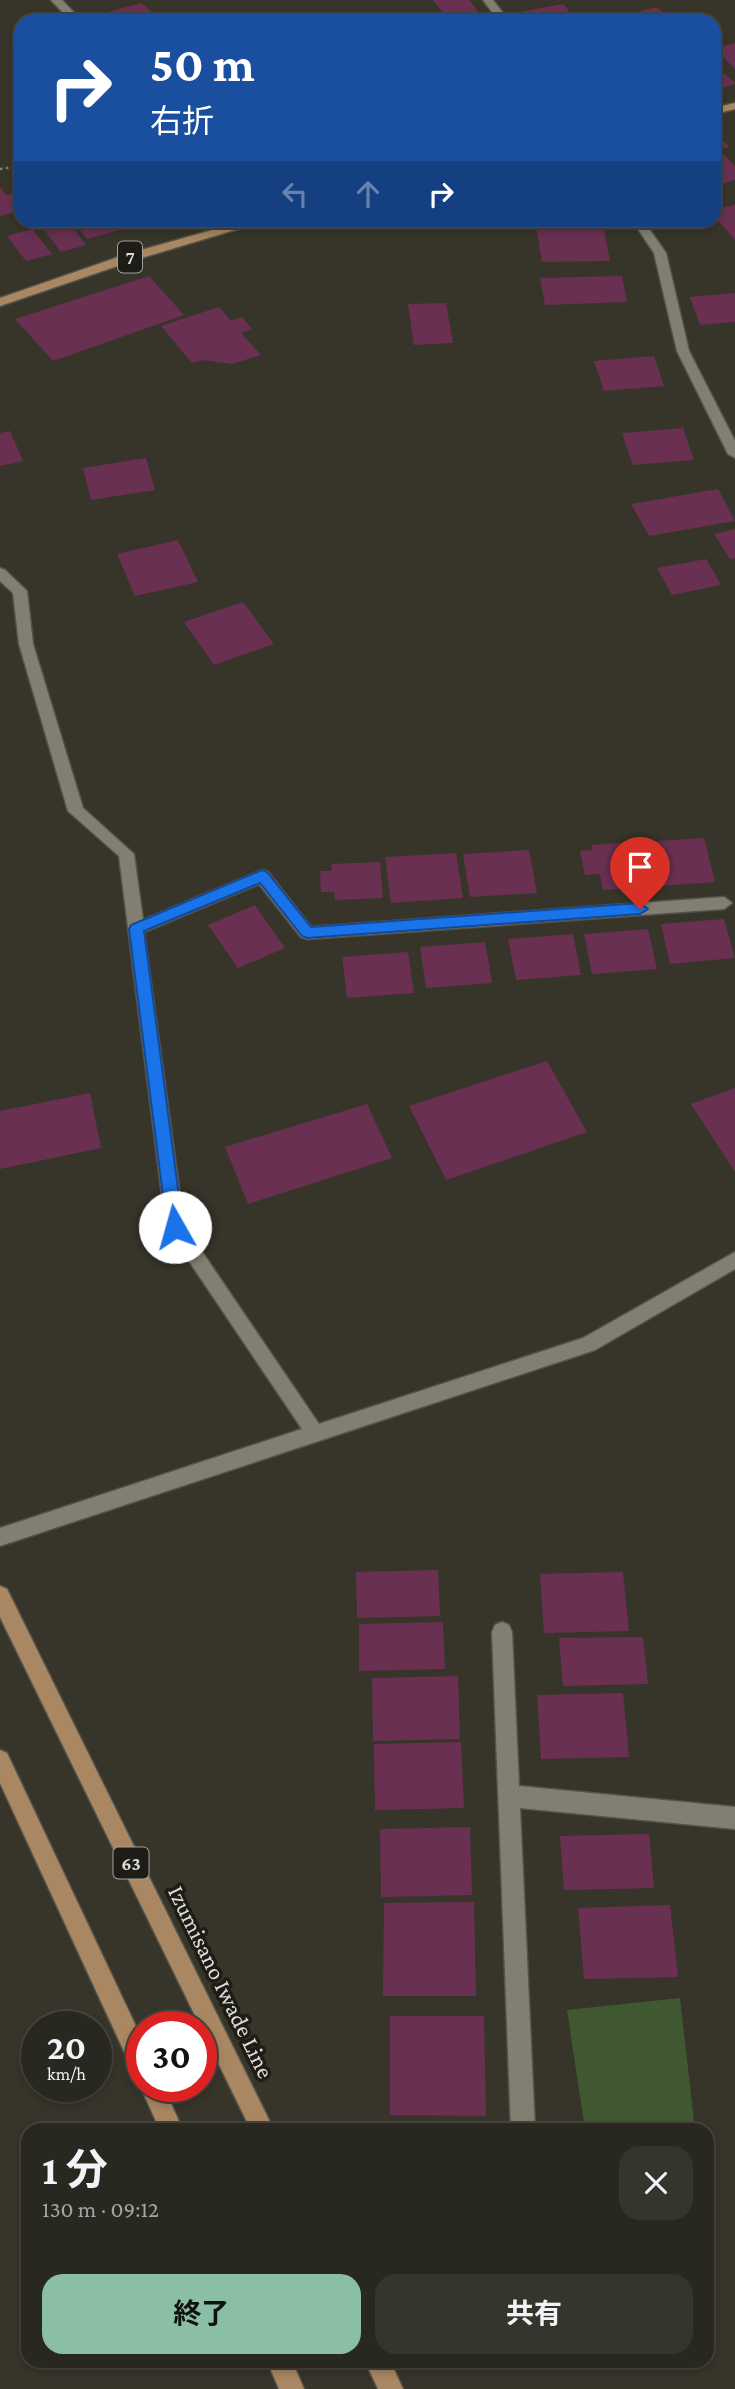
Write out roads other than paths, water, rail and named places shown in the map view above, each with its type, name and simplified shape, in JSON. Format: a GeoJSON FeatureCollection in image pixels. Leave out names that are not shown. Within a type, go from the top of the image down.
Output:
{"type":"FeatureCollection","features":[{"type":"Feature","properties":{"kind":"main road","name":"7"},"geometry":{"type":"LineString","coordinates":[[0,302],[131,257],[234,228]]}},
{"type":"Feature","properties":{"kind":"main road","name":"Izumisano Iwade Line"},"geometry":{"type":"LineString","coordinates":[[0,1596],[260,2123]]}},
{"type":"Feature","properties":{"kind":"main road"},"geometry":{"type":"LineString","coordinates":[[0,1760],[126,2031]]}},
{"type":"Feature","properties":{"kind":"main road"},"geometry":{"type":"LineString","coordinates":[[159,2102],[169,2123]]}},
{"type":"Feature","properties":{"kind":"main road"},"geometry":{"type":"LineString","coordinates":[[282,2368],[292,2389]]}},
{"type":"Feature","properties":{"kind":"main road"},"geometry":{"type":"LineString","coordinates":[[380,2368],[391,2389]]}},
{"type":"Feature","properties":{"kind":"street"},"geometry":{"type":"LineString","coordinates":[[56,0],[70,14]]}},
{"type":"Feature","properties":{"kind":"street"},"geometry":{"type":"LineString","coordinates":[[488,0],[499,14]]}},
{"type":"Feature","properties":{"kind":"street"},"geometry":{"type":"LineString","coordinates":[[643,228],[660,253],[683,351],[735,454]]}},
{"type":"Feature","properties":{"kind":"street"},"geometry":{"type":"LineString","coordinates":[[0,573],[20,591],[26,644],[76,811],[126,854],[175,1227],[315,1433]]}},
{"type":"Feature","properties":{"kind":"street"},"geometry":{"type":"LineString","coordinates":[[136,929],[262,876],[307,933],[724,903]]}},
{"type":"Feature","properties":{"kind":"street"},"geometry":{"type":"LineString","coordinates":[[0,1537],[588,1344],[735,1260]]}},
{"type":"Feature","properties":{"kind":"street"},"geometry":{"type":"LineString","coordinates":[[502,1632],[523,2123]]}},
{"type":"Feature","properties":{"kind":"street"},"geometry":{"type":"LineString","coordinates":[[509,1796],[735,1818]]}}]}
